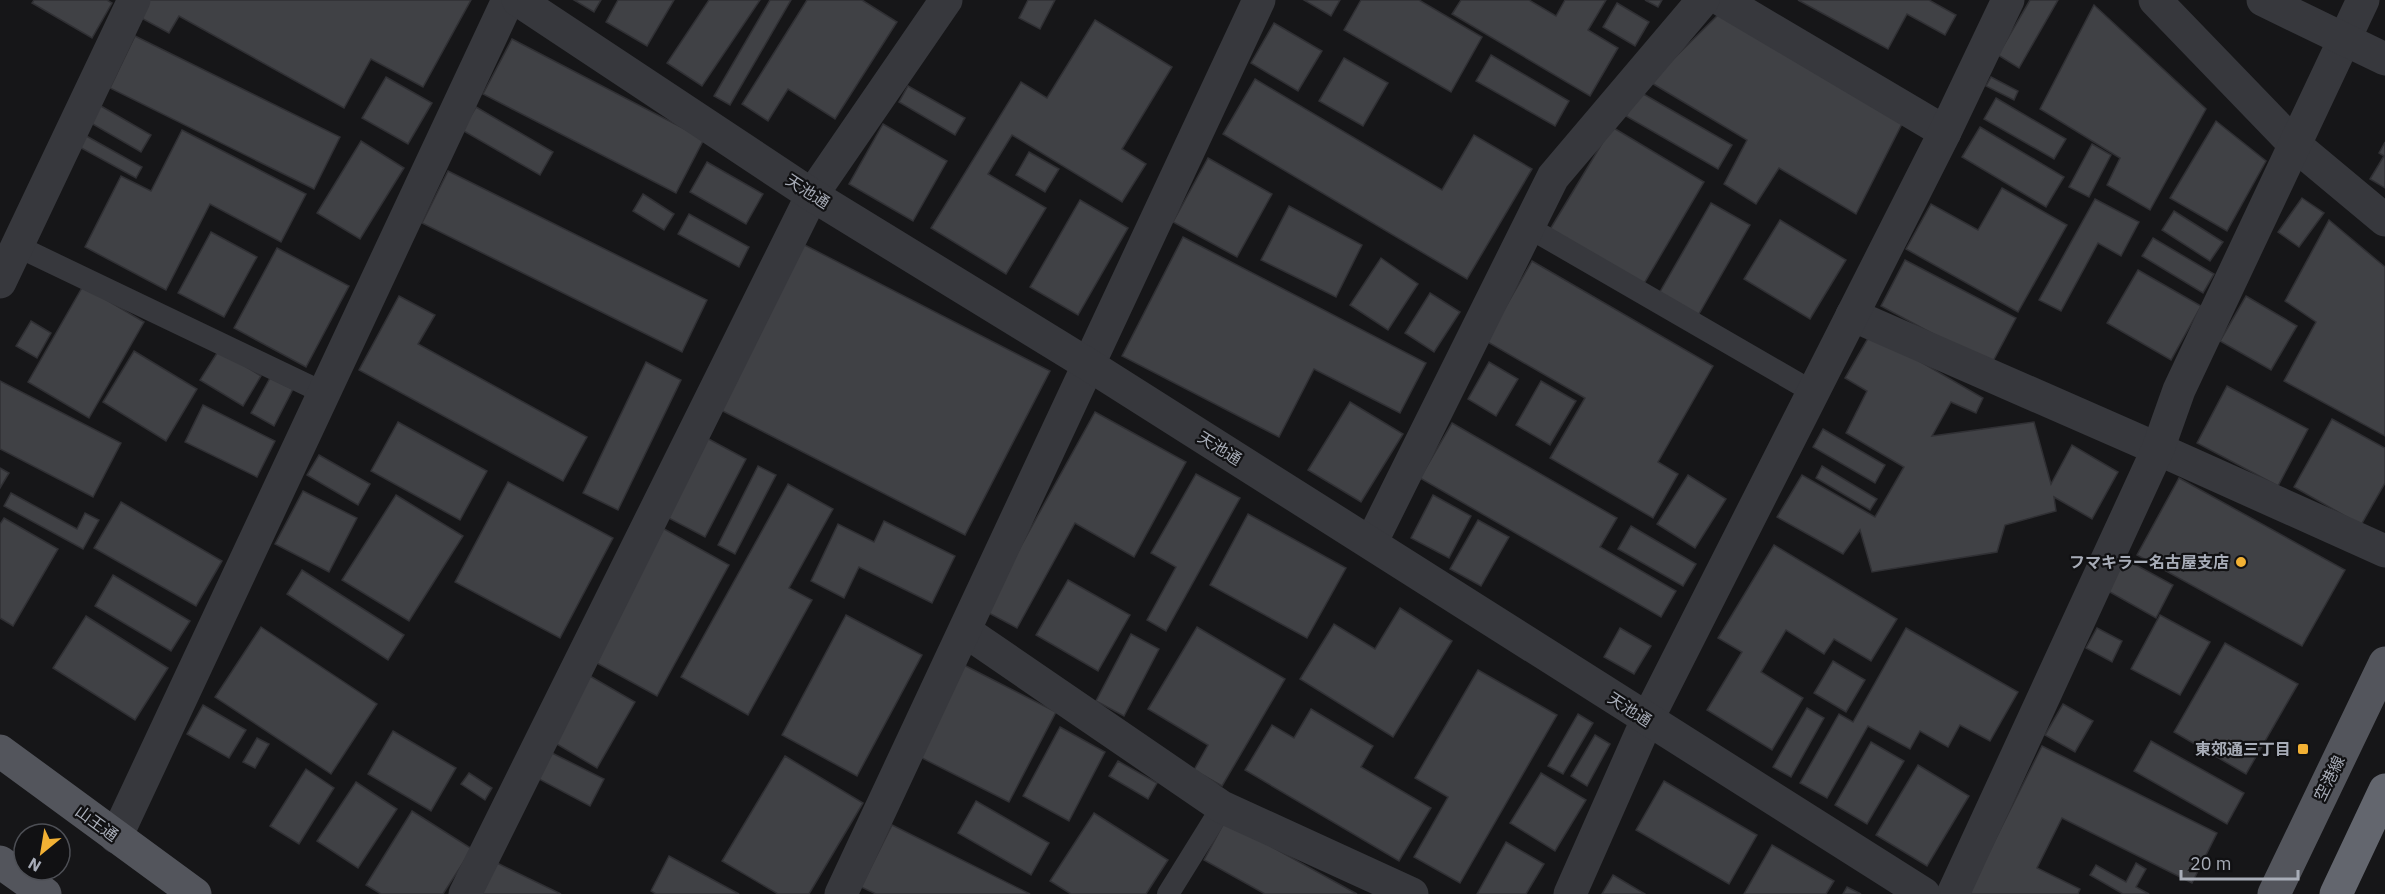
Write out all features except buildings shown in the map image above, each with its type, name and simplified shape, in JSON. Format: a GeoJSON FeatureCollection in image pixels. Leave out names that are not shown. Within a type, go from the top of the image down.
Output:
{"type":"FeatureCollection","features":[{"type":"Feature","properties":{"kind":"highway"},"geometry":{"type":"LineString","coordinates":[[2336,894],[2385,790]]}},
{"type":"Feature","properties":{"kind":"main road","name":"空港線"},"geometry":{"type":"LineString","coordinates":[[2274,894],[2385,663]]}},
{"type":"Feature","properties":{"kind":"main road","name":"山王通"},"geometry":{"type":"LineString","coordinates":[[0,751],[195,894]]}},
{"type":"Feature","properties":{"kind":"main road"},"geometry":{"type":"LineString","coordinates":[[0,862],[45,894]]}},
{"type":"Feature","properties":{"kind":"street"},"geometry":{"type":"LineString","coordinates":[[0,282],[134,0]]}},
{"type":"Feature","properties":{"kind":"street"},"geometry":{"type":"LineString","coordinates":[[116,837],[508,0]]}},
{"type":"Feature","properties":{"kind":"street","name":"天池通"},"geometry":{"type":"LineString","coordinates":[[518,0],[812,195],[1089,365],[1924,894]]}},
{"type":"Feature","properties":{"kind":"street"},"geometry":{"type":"LineString","coordinates":[[465,894],[812,195],[946,0]]}},
{"type":"Feature","properties":{"kind":"street"},"geometry":{"type":"LineString","coordinates":[[841,894],[1259,0]]}},
{"type":"Feature","properties":{"kind":"street"},"geometry":{"type":"LineString","coordinates":[[1371,543],[1552,177],[1703,0]]}},
{"type":"Feature","properties":{"kind":"street"},"geometry":{"type":"LineString","coordinates":[[1722,0],[1945,132]]}},
{"type":"Feature","properties":{"kind":"street"},"geometry":{"type":"LineString","coordinates":[[1570,894],[1647,720],[1945,132],[2008,0]]}},
{"type":"Feature","properties":{"kind":"street"},"geometry":{"type":"LineString","coordinates":[[2155,0],[2295,145],[2385,220]]}},
{"type":"Feature","properties":{"kind":"street"},"geometry":{"type":"LineString","coordinates":[[2263,0],[2385,59]]}},
{"type":"Feature","properties":{"kind":"street"},"geometry":{"type":"LineString","coordinates":[[1953,894],[2158,449],[2179,390],[2363,0]]}},
{"type":"Feature","properties":{"kind":"street"},"geometry":{"type":"LineString","coordinates":[[1852,315],[2385,551]]}},
{"type":"Feature","properties":{"kind":"street"},"geometry":{"type":"LineString","coordinates":[[965,631],[1222,807],[1412,894]]}},
{"type":"Feature","properties":{"kind":"lane"},"geometry":{"type":"LineString","coordinates":[[1528,227],[1813,393]]}},
{"type":"Feature","properties":{"kind":"lane"},"geometry":{"type":"LineString","coordinates":[[17,246],[324,393]]}},
{"type":"Feature","properties":{"kind":"lane"},"geometry":{"type":"LineString","coordinates":[[1168,894],[1222,807]]}},
{"type":"Feature","properties":{"kind":"place","name":"フマキラー名古屋支店"},"geometry":{"type":"Point","coordinates":[2241,562]}},
{"type":"Feature","properties":{"kind":"place","name":"東郊通三丁目"},"geometry":{"type":"Point","coordinates":[2303,749]}}]}
